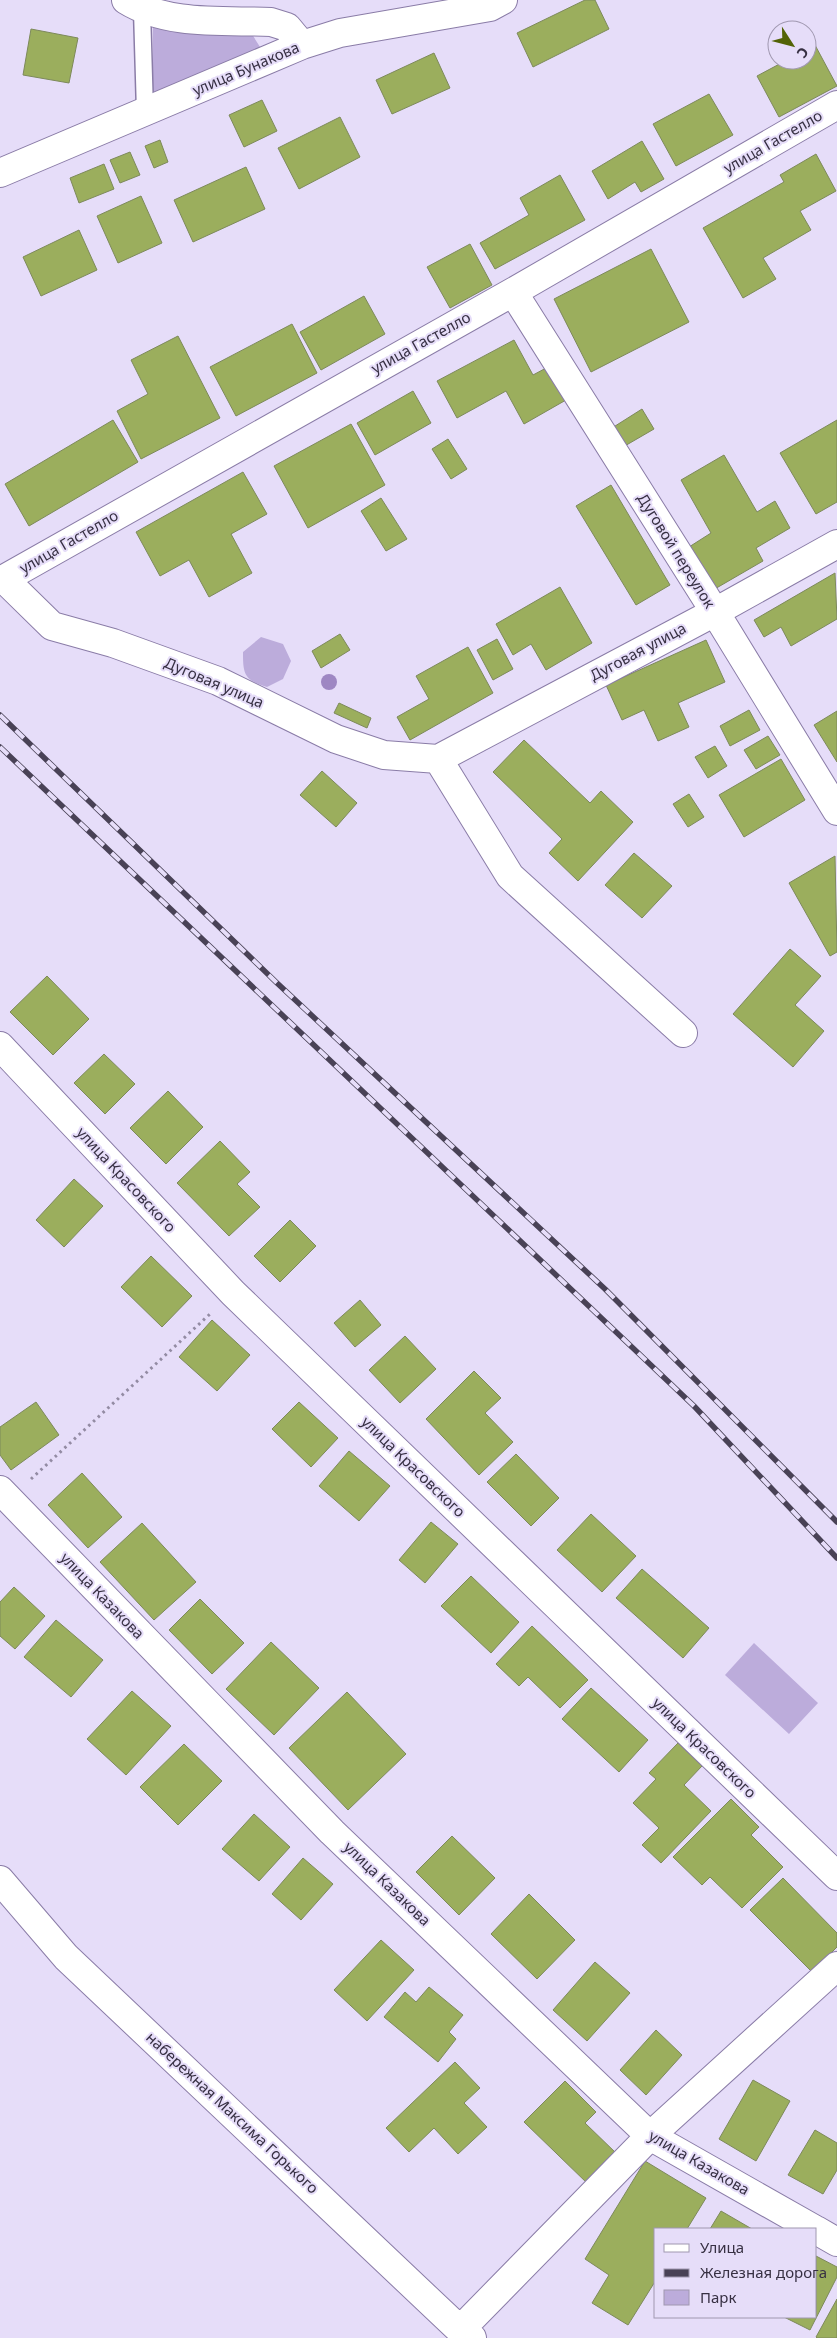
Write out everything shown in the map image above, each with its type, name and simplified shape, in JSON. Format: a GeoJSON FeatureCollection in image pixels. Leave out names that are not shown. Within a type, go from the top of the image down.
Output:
{"type":"FeatureCollection","features":[{"type":"Feature","properties":{"kind":"street","name":"улица Бунакова"},"geometry":{"type":"LineString","coordinates":[[0,173],[302,45],[340,33],[490,7],[503,0]]}},
{"type":"Feature","properties":{"kind":"street"},"geometry":{"type":"LineString","coordinates":[[134,5],[163,17],[271,22],[287,27],[302,45]]}},
{"type":"Feature","properties":{"kind":"street","name":"улица Гастелло"},"geometry":{"type":"LineString","coordinates":[[4,579],[513,292],[837,105]]}},
{"type":"Feature","properties":{"kind":"street","name":"Дуговой переулок"},"geometry":{"type":"LineString","coordinates":[[513,292],[715,612],[837,811]]}},
{"type":"Feature","properties":{"kind":"street","name":"Дуговая улица"},"geometry":{"type":"LineString","coordinates":[[4,579],[52,626],[113,643],[218,681],[336,739],[384,755],[438,759],[715,612],[837,544]]}},
{"type":"Feature","properties":{"kind":"street"},"geometry":{"type":"LineString","coordinates":[[438,759],[510,876],[682,1033]]}},
{"type":"Feature","properties":{"kind":"street","name":"улица Красовского"},"geometry":{"type":"LineString","coordinates":[[0,1046],[233,1293],[837,1876]]}},
{"type":"Feature","properties":{"kind":"street","name":"улица Казакова"},"geometry":{"type":"LineString","coordinates":[[4,1495],[332,1832],[650,2136],[811,2228]]}},
{"type":"Feature","properties":{"kind":"street","name":"набережная Максима Горького"},"geometry":{"type":"LineString","coordinates":[[0,1880],[66,1957],[466,2334]]}},
{"type":"Feature","properties":{"kind":"street"},"geometry":{"type":"LineString","coordinates":[[466,2334],[650,2136],[837,1966]]}},
{"type":"Feature","properties":{"kind":"street","name":"улица Казакова"},"geometry":{"type":"LineString","coordinates":[[817,2231],[837,2242]]}},
{"type":"Feature","properties":{"kind":"lane"},"geometry":{"type":"LineString","coordinates":[[134,5],[145,112]]}},
{"type":"Feature","properties":{"kind":"path"},"geometry":{"type":"LineString","coordinates":[[4,1495],[233,1293]]}},
{"type":"Feature","properties":{"kind":"green space"},"geometry":{"type":"Polygon","coordinates":[[[153,24],[250,31],[260,47],[153,99],[153,24]]]}},
{"type":"Feature","properties":{"kind":"green space"},"geometry":{"type":"Polygon","coordinates":[[[261,637],[283,644],[291,661],[283,679],[267,687],[249,679],[244,666],[243,652],[261,637]]]}},
{"type":"Feature","properties":{"kind":"green space"},"geometry":{"type":"Polygon","coordinates":[[[754,1643],[818,1703],[789,1734],[725,1675],[754,1643]]]}},
{"type":"Feature","properties":{"kind":"building"},"geometry":{"type":"Polygon","coordinates":[[[585,0],[595,0],[609,29],[533,67],[517,33],[585,0]]]}},
{"type":"Feature","properties":{"kind":"building"},"geometry":{"type":"Polygon","coordinates":[[[31,29],[78,38],[69,83],[23,75],[31,29]]]}},
{"type":"Feature","properties":{"kind":"building"},"geometry":{"type":"Polygon","coordinates":[[[817,49],[837,86],[779,117],[757,76],[768,70],[817,70],[817,49]]]}},
{"type":"Feature","properties":{"kind":"building"},"geometry":{"type":"Polygon","coordinates":[[[434,53],[450,88],[392,114],[376,80],[434,53]]]}},
{"type":"Feature","properties":{"kind":"building"},"geometry":{"type":"Polygon","coordinates":[[[709,94],[733,135],[676,166],[653,124],[709,94]]]}},
{"type":"Feature","properties":{"kind":"building"},"geometry":{"type":"Polygon","coordinates":[[[262,100],[277,131],[244,147],[229,115],[262,100]]]}},
{"type":"Feature","properties":{"kind":"building"},"geometry":{"type":"Polygon","coordinates":[[[340,117],[360,157],[299,189],[278,148],[340,117]]]}},
{"type":"Feature","properties":{"kind":"building"},"geometry":{"type":"Polygon","coordinates":[[[160,140],[168,162],[154,168],[145,146],[160,140]]]}},
{"type":"Feature","properties":{"kind":"building"},"geometry":{"type":"Polygon","coordinates":[[[642,141],[664,179],[641,192],[635,182],[608,199],[592,171],[642,141]]]}},
{"type":"Feature","properties":{"kind":"building"},"geometry":{"type":"Polygon","coordinates":[[[130,152],[140,175],[120,183],[110,160],[130,152]]]}},
{"type":"Feature","properties":{"kind":"building"},"geometry":{"type":"Polygon","coordinates":[[[816,154],[836,191],[800,211],[811,230],[763,258],[776,279],[743,298],[703,228],[784,182],[780,175],[816,154]]]}},
{"type":"Feature","properties":{"kind":"building"},"geometry":{"type":"Polygon","coordinates":[[[104,164],[114,189],[79,203],[70,178],[104,164]]]}},
{"type":"Feature","properties":{"kind":"building"},"geometry":{"type":"Polygon","coordinates":[[[246,167],[265,209],[193,242],[174,200],[246,167]]]}},
{"type":"Feature","properties":{"kind":"building"},"geometry":{"type":"Polygon","coordinates":[[[560,175],[585,220],[495,269],[480,243],[529,215],[520,198],[560,175]]]}},
{"type":"Feature","properties":{"kind":"building"},"geometry":{"type":"Polygon","coordinates":[[[141,196],[162,243],[118,263],[97,216],[141,196]]]}},
{"type":"Feature","properties":{"kind":"building"},"geometry":{"type":"Polygon","coordinates":[[[79,230],[97,270],[41,296],[23,257],[79,230]]]}},
{"type":"Feature","properties":{"kind":"building"},"geometry":{"type":"Polygon","coordinates":[[[470,244],[492,285],[450,308],[427,267],[470,244]]]}},
{"type":"Feature","properties":{"kind":"building"},"geometry":{"type":"Polygon","coordinates":[[[651,249],[689,322],[591,372],[554,299],[651,249]]]}},
{"type":"Feature","properties":{"kind":"building"},"geometry":{"type":"Polygon","coordinates":[[[364,296],[385,334],[321,370],[300,332],[364,296]]]}},
{"type":"Feature","properties":{"kind":"building"},"geometry":{"type":"Polygon","coordinates":[[[292,324],[317,373],[236,416],[210,367],[292,324]]]}},
{"type":"Feature","properties":{"kind":"building"},"geometry":{"type":"Polygon","coordinates":[[[178,336],[220,418],[141,459],[117,411],[148,394],[131,360],[178,336]]]}},
{"type":"Feature","properties":{"kind":"building"},"geometry":{"type":"Polygon","coordinates":[[[514,340],[533,375],[548,367],[566,400],[524,424],[506,391],[457,418],[437,381],[514,340]]]}},
{"type":"Feature","properties":{"kind":"building"},"geometry":{"type":"Polygon","coordinates":[[[413,391],[431,423],[375,455],[357,423],[413,391]]]}},
{"type":"Feature","properties":{"kind":"building"},"geometry":{"type":"Polygon","coordinates":[[[642,409],[654,429],[623,447],[612,428],[642,409]]]}},
{"type":"Feature","properties":{"kind":"building"},"geometry":{"type":"Polygon","coordinates":[[[113,420],[138,462],[29,526],[5,484],[113,420]]]}},
{"type":"Feature","properties":{"kind":"building"},"geometry":{"type":"Polygon","coordinates":[[[837,420],[837,502],[816,514],[780,453],[837,420]]]}},
{"type":"Feature","properties":{"kind":"building"},"geometry":{"type":"Polygon","coordinates":[[[351,424],[385,485],[308,528],[274,466],[351,424]]]}},
{"type":"Feature","properties":{"kind":"building"},"geometry":{"type":"Polygon","coordinates":[[[448,439],[467,469],[451,479],[432,449],[448,439]]]}},
{"type":"Feature","properties":{"kind":"building"},"geometry":{"type":"Polygon","coordinates":[[[724,455],[757,512],[775,501],[790,528],[756,548],[763,561],[713,590],[689,547],[711,533],[681,480],[724,455]]]}},
{"type":"Feature","properties":{"kind":"building"},"geometry":{"type":"Polygon","coordinates":[[[243,472],[267,514],[231,534],[252,573],[209,597],[189,560],[160,576],[136,532],[243,472]]]}},
{"type":"Feature","properties":{"kind":"building"},"geometry":{"type":"Polygon","coordinates":[[[611,485],[670,585],[636,605],[576,506],[611,485]]]}},
{"type":"Feature","properties":{"kind":"building"},"geometry":{"type":"Polygon","coordinates":[[[381,498],[407,539],[386,551],[361,511],[381,498]]]}},
{"type":"Feature","properties":{"kind":"building"},"geometry":{"type":"Polygon","coordinates":[[[835,573],[837,619],[791,646],[781,627],[764,637],[754,620],[835,573]]]}},
{"type":"Feature","properties":{"kind":"building"},"geometry":{"type":"Polygon","coordinates":[[[560,587],[592,643],[546,670],[531,644],[513,655],[496,624],[560,587]]]}},
{"type":"Feature","properties":{"kind":"building"},"geometry":{"type":"Polygon","coordinates":[[[340,634],[350,650],[321,668],[312,651],[340,634]]]}},
{"type":"Feature","properties":{"kind":"building"},"geometry":{"type":"Polygon","coordinates":[[[497,639],[513,669],[493,680],[477,650],[497,639]]]}},
{"type":"Feature","properties":{"kind":"building"},"geometry":{"type":"Polygon","coordinates":[[[706,640],[725,682],[678,703],[689,727],[658,741],[644,710],[622,720],[606,685],[706,640]]]}},
{"type":"Feature","properties":{"kind":"building"},"geometry":{"type":"Polygon","coordinates":[[[468,647],[493,693],[410,740],[397,717],[429,699],[416,676],[468,647]]]}},
{"type":"Feature","properties":{"kind":"building"},"geometry":{"type":"Polygon","coordinates":[[[339,703],[371,718],[367,728],[334,713],[339,703]]]}},
{"type":"Feature","properties":{"kind":"building"},"geometry":{"type":"Polygon","coordinates":[[[749,710],[760,730],[730,746],[720,726],[749,710]]]}},
{"type":"Feature","properties":{"kind":"building"},"geometry":{"type":"Polygon","coordinates":[[[837,711],[837,762],[814,725],[837,711]]]}},
{"type":"Feature","properties":{"kind":"building"},"geometry":{"type":"Polygon","coordinates":[[[768,736],[780,755],[756,769],[744,750],[768,736]]]}},
{"type":"Feature","properties":{"kind":"building"},"geometry":{"type":"Polygon","coordinates":[[[524,740],[590,803],[601,791],[633,822],[578,881],[549,853],[562,839],[493,772],[524,740]]]}},
{"type":"Feature","properties":{"kind":"building"},"geometry":{"type":"Polygon","coordinates":[[[715,746],[727,766],[708,778],[695,757],[715,746]]]}},
{"type":"Feature","properties":{"kind":"building"},"geometry":{"type":"Polygon","coordinates":[[[781,759],[805,800],[744,837],[719,795],[781,759]]]}},
{"type":"Feature","properties":{"kind":"building"},"geometry":{"type":"Polygon","coordinates":[[[322,771],[357,803],[336,827],[300,795],[322,771]]]}},
{"type":"Feature","properties":{"kind":"building"},"geometry":{"type":"Polygon","coordinates":[[[689,794],[704,817],[688,827],[673,804],[689,794]]]}},
{"type":"Feature","properties":{"kind":"building"},"geometry":{"type":"Polygon","coordinates":[[[634,853],[672,886],[642,918],[605,885],[634,853]]]}},
{"type":"Feature","properties":{"kind":"building"},"geometry":{"type":"Polygon","coordinates":[[[835,856],[837,952],[830,956],[789,883],[835,856]]]}},
{"type":"Feature","properties":{"kind":"building"},"geometry":{"type":"Polygon","coordinates":[[[790,949],[821,976],[795,1005],[824,1031],[793,1067],[733,1014],[790,949]]]}},
{"type":"Feature","properties":{"kind":"building"},"geometry":{"type":"Polygon","coordinates":[[[47,976],[89,1019],[53,1055],[10,1012],[47,976]]]}},
{"type":"Feature","properties":{"kind":"building"},"geometry":{"type":"Polygon","coordinates":[[[104,1054],[135,1084],[105,1114],[74,1083],[104,1054]]]}},
{"type":"Feature","properties":{"kind":"building"},"geometry":{"type":"Polygon","coordinates":[[[168,1091],[203,1127],[166,1164],[130,1128],[168,1091]]]}},
{"type":"Feature","properties":{"kind":"building"},"geometry":{"type":"Polygon","coordinates":[[[220,1141],[250,1172],[237,1184],[260,1207],[229,1236],[177,1183],[220,1141]]]}},
{"type":"Feature","properties":{"kind":"building"},"geometry":{"type":"Polygon","coordinates":[[[74,1179],[103,1206],[64,1247],[36,1220],[74,1179]]]}},
{"type":"Feature","properties":{"kind":"building"},"geometry":{"type":"Polygon","coordinates":[[[290,1220],[316,1246],[280,1282],[254,1256],[290,1220]]]}},
{"type":"Feature","properties":{"kind":"building"},"geometry":{"type":"Polygon","coordinates":[[[151,1256],[192,1296],[162,1327],[121,1287],[151,1256]]]}},
{"type":"Feature","properties":{"kind":"building"},"geometry":{"type":"Polygon","coordinates":[[[360,1300],[381,1325],[355,1347],[334,1323],[360,1300]]]}},
{"type":"Feature","properties":{"kind":"building"},"geometry":{"type":"Polygon","coordinates":[[[212,1320],[250,1355],[217,1391],[179,1357],[212,1320]]]}},
{"type":"Feature","properties":{"kind":"building"},"geometry":{"type":"Polygon","coordinates":[[[405,1336],[436,1369],[400,1403],[369,1370],[405,1336]]]}},
{"type":"Feature","properties":{"kind":"building"},"geometry":{"type":"Polygon","coordinates":[[[474,1371],[501,1398],[485,1413],[513,1442],[479,1475],[426,1419],[474,1371]]]}},
{"type":"Feature","properties":{"kind":"building"},"geometry":{"type":"Polygon","coordinates":[[[36,1402],[59,1435],[11,1470],[0,1455],[0,1427],[36,1402]]]}},
{"type":"Feature","properties":{"kind":"building"},"geometry":{"type":"Polygon","coordinates":[[[299,1402],[338,1438],[311,1467],[272,1429],[299,1402]]]}},
{"type":"Feature","properties":{"kind":"building"},"geometry":{"type":"Polygon","coordinates":[[[349,1451],[390,1486],[359,1521],[319,1486],[349,1451]]]}},
{"type":"Feature","properties":{"kind":"building"},"geometry":{"type":"Polygon","coordinates":[[[516,1454],[559,1498],[531,1526],[487,1482],[516,1454]]]}},
{"type":"Feature","properties":{"kind":"building"},"geometry":{"type":"Polygon","coordinates":[[[82,1473],[122,1517],[88,1548],[48,1505],[82,1473]]]}},
{"type":"Feature","properties":{"kind":"building"},"geometry":{"type":"Polygon","coordinates":[[[591,1514],[636,1556],[602,1592],[557,1550],[591,1514]]]}},
{"type":"Feature","properties":{"kind":"building"},"geometry":{"type":"Polygon","coordinates":[[[431,1522],[458,1544],[425,1583],[399,1560],[431,1522]]]}},
{"type":"Feature","properties":{"kind":"building"},"geometry":{"type":"Polygon","coordinates":[[[142,1523],[196,1582],[154,1620],[100,1562],[142,1523]]]}},
{"type":"Feature","properties":{"kind":"building"},"geometry":{"type":"Polygon","coordinates":[[[642,1569],[709,1628],[683,1658],[616,1598],[642,1569]]]}},
{"type":"Feature","properties":{"kind":"building"},"geometry":{"type":"Polygon","coordinates":[[[471,1576],[519,1622],[491,1653],[441,1606],[471,1576]]]}},
{"type":"Feature","properties":{"kind":"building"},"geometry":{"type":"Polygon","coordinates":[[[14,1587],[45,1616],[15,1649],[0,1636],[0,1602],[14,1587]]]}},
{"type":"Feature","properties":{"kind":"building"},"geometry":{"type":"Polygon","coordinates":[[[200,1599],[244,1643],[212,1674],[169,1630],[200,1599]]]}},
{"type":"Feature","properties":{"kind":"building"},"geometry":{"type":"Polygon","coordinates":[[[56,1620],[103,1660],[71,1697],[24,1657],[56,1620]]]}},
{"type":"Feature","properties":{"kind":"building"},"geometry":{"type":"Polygon","coordinates":[[[532,1626],[588,1680],[560,1708],[528,1677],[519,1686],[496,1664],[532,1626]]]}},
{"type":"Feature","properties":{"kind":"building"},"geometry":{"type":"Polygon","coordinates":[[[271,1642],[319,1688],[274,1735],[226,1689],[271,1642]]]}},
{"type":"Feature","properties":{"kind":"building"},"geometry":{"type":"Polygon","coordinates":[[[591,1688],[648,1740],[619,1772],[562,1719],[591,1688]]]}},
{"type":"Feature","properties":{"kind":"building"},"geometry":{"type":"Polygon","coordinates":[[[132,1691],[171,1726],[126,1775],[87,1739],[132,1691]]]}},
{"type":"Feature","properties":{"kind":"building"},"geometry":{"type":"Polygon","coordinates":[[[347,1692],[406,1754],[348,1810],[289,1748],[347,1692]]]}},
{"type":"Feature","properties":{"kind":"building"},"geometry":{"type":"Polygon","coordinates":[[[678,1743],[702,1766],[684,1785],[711,1811],[661,1863],[642,1845],[659,1828],[633,1803],[656,1779],[649,1773],[678,1743]]]}},
{"type":"Feature","properties":{"kind":"building"},"geometry":{"type":"Polygon","coordinates":[[[184,1744],[222,1781],[178,1825],[140,1787],[184,1744]]]}},
{"type":"Feature","properties":{"kind":"building"},"geometry":{"type":"Polygon","coordinates":[[[731,1799],[759,1827],[751,1835],[783,1867],[742,1908],[710,1877],[702,1885],[673,1857],[731,1799]]]}},
{"type":"Feature","properties":{"kind":"building"},"geometry":{"type":"Polygon","coordinates":[[[254,1814],[290,1847],[259,1881],[222,1849],[254,1814]]]}},
{"type":"Feature","properties":{"kind":"building"},"geometry":{"type":"Polygon","coordinates":[[[452,1836],[495,1878],[459,1915],[416,1872],[452,1836]]]}},
{"type":"Feature","properties":{"kind":"building"},"geometry":{"type":"Polygon","coordinates":[[[303,1858],[333,1884],[301,1920],[272,1894],[303,1858]]]}},
{"type":"Feature","properties":{"kind":"building"},"geometry":{"type":"Polygon","coordinates":[[[783,1878],[837,1933],[837,1947],[812,1972],[750,1910],[783,1878]]]}},
{"type":"Feature","properties":{"kind":"building"},"geometry":{"type":"Polygon","coordinates":[[[529,1894],[575,1940],[537,1979],[491,1934],[529,1894]]]}},
{"type":"Feature","properties":{"kind":"building"},"geometry":{"type":"Polygon","coordinates":[[[381,1940],[414,1970],[367,2021],[334,1990],[381,1940]]]}},
{"type":"Feature","properties":{"kind":"building"},"geometry":{"type":"Polygon","coordinates":[[[595,1962],[630,1993],[587,2041],[553,2010],[595,1962]]]}},
{"type":"Feature","properties":{"kind":"building"},"geometry":{"type":"Polygon","coordinates":[[[429,1987],[463,2015],[449,2032],[456,2039],[438,2062],[384,2017],[405,1992],[416,2002],[429,1987]]]}},
{"type":"Feature","properties":{"kind":"building"},"geometry":{"type":"Polygon","coordinates":[[[656,2030],[682,2055],[646,2095],[620,2070],[656,2030]]]}},
{"type":"Feature","properties":{"kind":"building"},"geometry":{"type":"Polygon","coordinates":[[[455,2062],[480,2088],[464,2103],[487,2127],[458,2154],[434,2128],[409,2152],[386,2128],[455,2062]]]}},
{"type":"Feature","properties":{"kind":"building"},"geometry":{"type":"Polygon","coordinates":[[[753,2080],[790,2101],[756,2161],[719,2139],[753,2080]]]}},
{"type":"Feature","properties":{"kind":"building"},"geometry":{"type":"Polygon","coordinates":[[[565,2081],[596,2112],[585,2123],[617,2154],[588,2184],[524,2122],[565,2081]]]}},
{"type":"Feature","properties":{"kind":"building"},"geometry":{"type":"Polygon","coordinates":[[[815,2130],[837,2143],[837,2170],[823,2194],[788,2175],[815,2130]]]}},
{"type":"Feature","properties":{"kind":"building"},"geometry":{"type":"Polygon","coordinates":[[[645,2161],[706,2198],[688,2228],[654,2228],[654,2283],[628,2325],[592,2303],[609,2275],[585,2259],[645,2161]]]}},
{"type":"Feature","properties":{"kind":"building"},"geometry":{"type":"Polygon","coordinates":[[[721,2211],[750,2228],[711,2228],[721,2211]]]}},
{"type":"Feature","properties":{"kind":"building"},"geometry":{"type":"Polygon","coordinates":[[[817,2257],[837,2267],[837,2277],[817,2316],[817,2257]]]}},
{"type":"Feature","properties":{"kind":"building"},"geometry":{"type":"Polygon","coordinates":[[[837,2299],[837,2338],[817,2338],[816,2337],[837,2299]]]}},
{"type":"Feature","properties":{"kind":"building"},"geometry":{"type":"Polygon","coordinates":[[[786,2318],[816,2318],[810,2330],[786,2318]]]}},
{"type":"Feature","properties":{"kind":"railway"},"geometry":{"type":"LineString","coordinates":[[0,715],[277,983],[605,1289],[837,1522]]}},
{"type":"Feature","properties":{"kind":"railway"},"geometry":{"type":"LineString","coordinates":[[0,747],[694,1406],[837,1558]]}}]}
